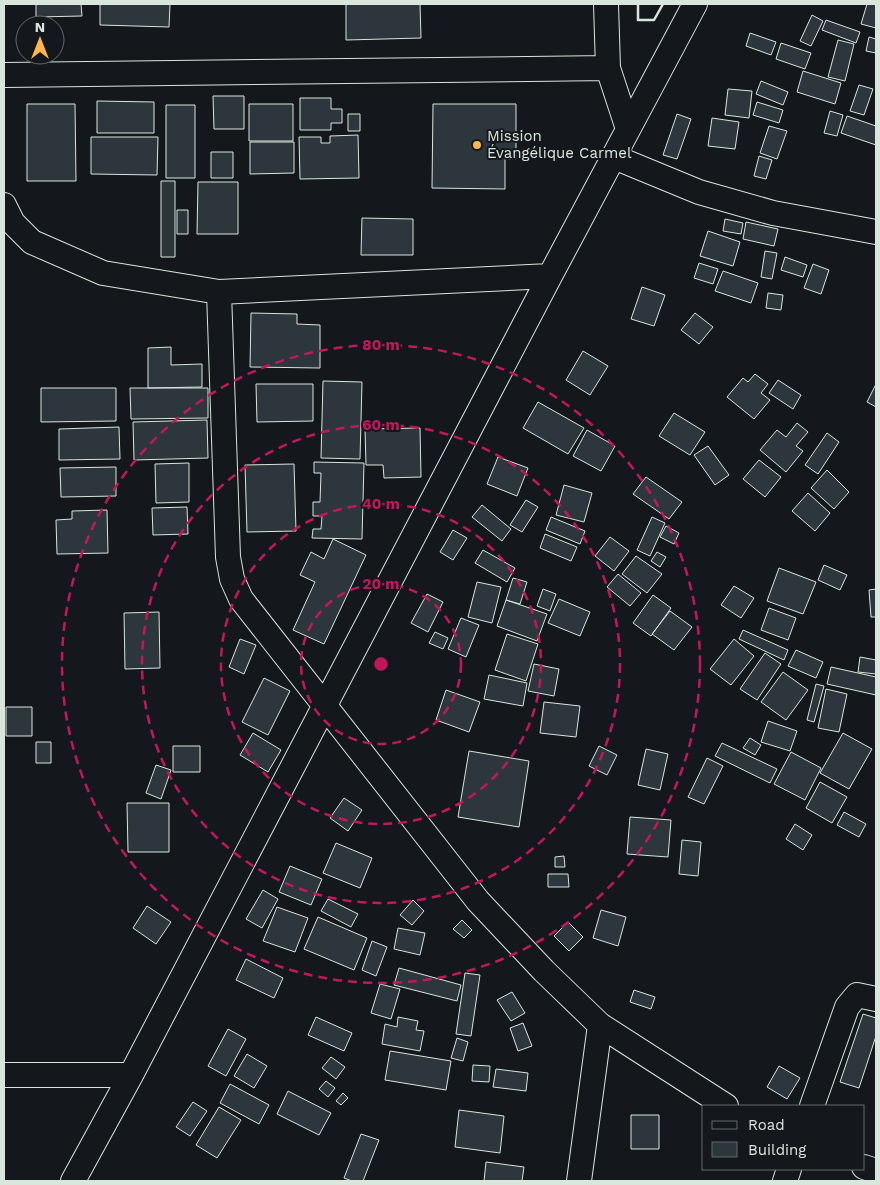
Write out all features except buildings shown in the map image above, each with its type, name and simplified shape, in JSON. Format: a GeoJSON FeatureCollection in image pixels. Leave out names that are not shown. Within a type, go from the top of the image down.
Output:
{"type":"FeatureCollection","features":[{"type":"Feature","properties":{"kind":"street"},"geometry":{"type":"LineString","coordinates":[[606,4],[608,68],[628,129]]}},
{"type":"Feature","properties":{"kind":"street"},"geometry":{"type":"LineString","coordinates":[[73,1181],[131,1076],[550,276],[695,4]]}},
{"type":"Feature","properties":{"kind":"street"},"geometry":{"type":"LineString","coordinates":[[4,75],[608,68]]}},
{"type":"Feature","properties":{"kind":"street"},"geometry":{"type":"LineString","coordinates":[[614,157],[698,192],[773,213],[876,232]]}},
{"type":"Feature","properties":{"kind":"street"},"geometry":{"type":"LineString","coordinates":[[4,205],[13,223],[32,242],[103,273],[219,292],[550,276]]}},
{"type":"Feature","properties":{"kind":"street"},"geometry":{"type":"LineString","coordinates":[[219,292],[228,557],[232,579],[241,599],[478,901],[544,971],[600,1025],[724,1105]]}},
{"type":"Feature","properties":{"kind":"street"},"geometry":{"type":"LineString","coordinates":[[812,1105],[847,1007],[857,995],[876,999]]}},
{"type":"Feature","properties":{"kind":"street"},"geometry":{"type":"LineString","coordinates":[[579,1181],[600,1025]]}},
{"type":"Feature","properties":{"kind":"street"},"geometry":{"type":"LineString","coordinates":[[4,1074],[131,1076]]}},
{"type":"Feature","properties":{"kind":"wall"},"geometry":{"type":"LineString","coordinates":[[638,4],[638,20],[654,20],[663,4]]}},
{"type":"Feature","properties":{"kind":"place","name":"Mission Évangélique Carmel"},"geometry":{"type":"Point","coordinates":[477,145]}}]}
